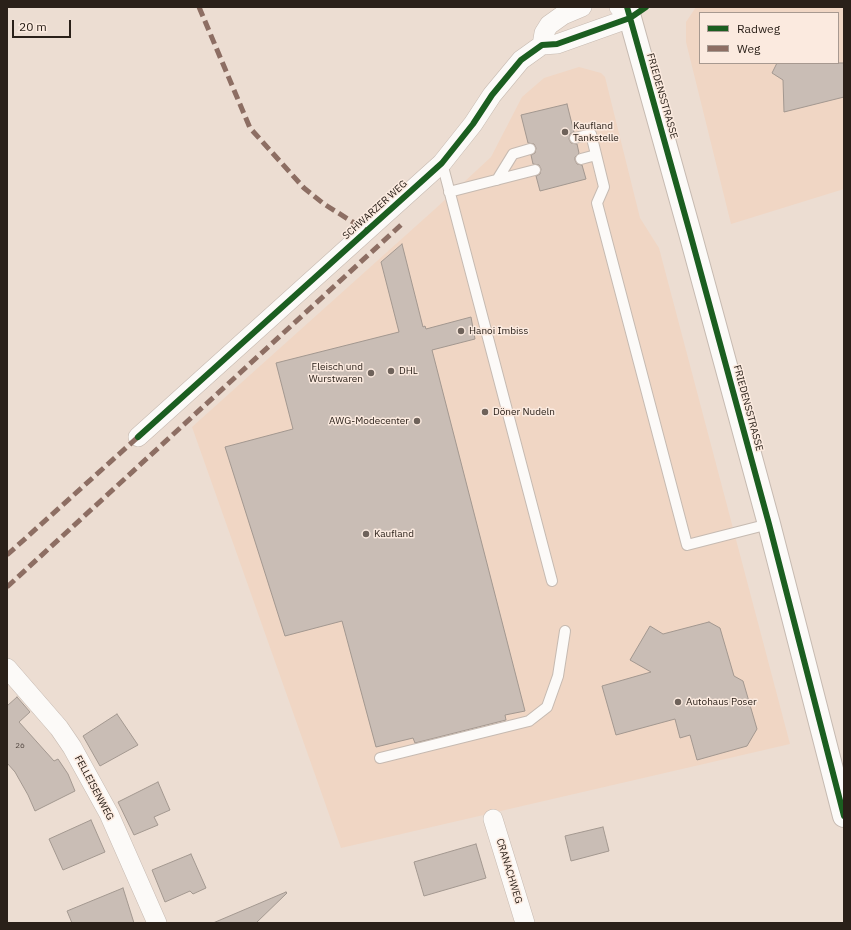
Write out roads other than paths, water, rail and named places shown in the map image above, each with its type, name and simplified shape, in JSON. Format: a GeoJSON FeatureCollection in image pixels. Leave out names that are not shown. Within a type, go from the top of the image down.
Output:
{"type":"FeatureCollection","features":[{"type":"Feature","properties":{"kind":"street"},"geometry":{"type":"LineString","coordinates":[[542,45],[544,33],[549,25],[565,11],[582,7]]}},
{"type":"Feature","properties":{"kind":"street","name":"SCHWARZER WEG"},"geometry":{"type":"LineString","coordinates":[[138,437],[442,163],[473,124],[492,95],[521,60],[542,45],[556,44],[630,10]]}},
{"type":"Feature","properties":{"kind":"street","name":"FRIEDENSSTRASSE"},"geometry":{"type":"LineString","coordinates":[[630,10],[768,524],[844,816]]}},
{"type":"Feature","properties":{"kind":"street","name":"FELLEISENWEG"},"geometry":{"type":"LineString","coordinates":[[7,668],[59,728],[72,747],[109,814],[156,923]]}},
{"type":"Feature","properties":{"kind":"street","name":"CRANACHWEG"},"geometry":{"type":"LineString","coordinates":[[493,819],[525,923]]}},
{"type":"Feature","properties":{"kind":"lane"},"geometry":{"type":"LineString","coordinates":[[575,138],[591,134],[604,187],[597,202],[687,545],[768,524]]}},
{"type":"Feature","properties":{"kind":"lane"},"geometry":{"type":"LineString","coordinates":[[497,180],[512,154],[530,150]]}},
{"type":"Feature","properties":{"kind":"lane"},"geometry":{"type":"LineString","coordinates":[[580,159],[596,155]]}},
{"type":"Feature","properties":{"kind":"lane"},"geometry":{"type":"LineString","coordinates":[[442,163],[552,581]]}},
{"type":"Feature","properties":{"kind":"lane"},"geometry":{"type":"LineString","coordinates":[[449,192],[535,170]]}},
{"type":"Feature","properties":{"kind":"lane"},"geometry":{"type":"LineString","coordinates":[[380,758],[529,721],[547,707],[558,676],[565,632]]}},
{"type":"Feature","properties":{"kind":"place","name":"Kaufland Tankstelle"},"geometry":{"type":"Point","coordinates":[565,132]}},
{"type":"Feature","properties":{"kind":"place","name":"Hanoi Imbiss"},"geometry":{"type":"Point","coordinates":[461,331]}},
{"type":"Feature","properties":{"kind":"place","name":"DHL"},"geometry":{"type":"Point","coordinates":[391,371]}},
{"type":"Feature","properties":{"kind":"place","name":"Fleisch und Wurstwaren"},"geometry":{"type":"Point","coordinates":[371,373]}},
{"type":"Feature","properties":{"kind":"place","name":"Döner Nudeln"},"geometry":{"type":"Point","coordinates":[485,412]}},
{"type":"Feature","properties":{"kind":"place","name":"AWG-Modecenter"},"geometry":{"type":"Point","coordinates":[417,421]}},
{"type":"Feature","properties":{"kind":"place","name":"Kaufland"},"geometry":{"type":"Point","coordinates":[366,534]}},
{"type":"Feature","properties":{"kind":"place","name":"Autohaus Poser"},"geometry":{"type":"Point","coordinates":[678,702]}}]}
